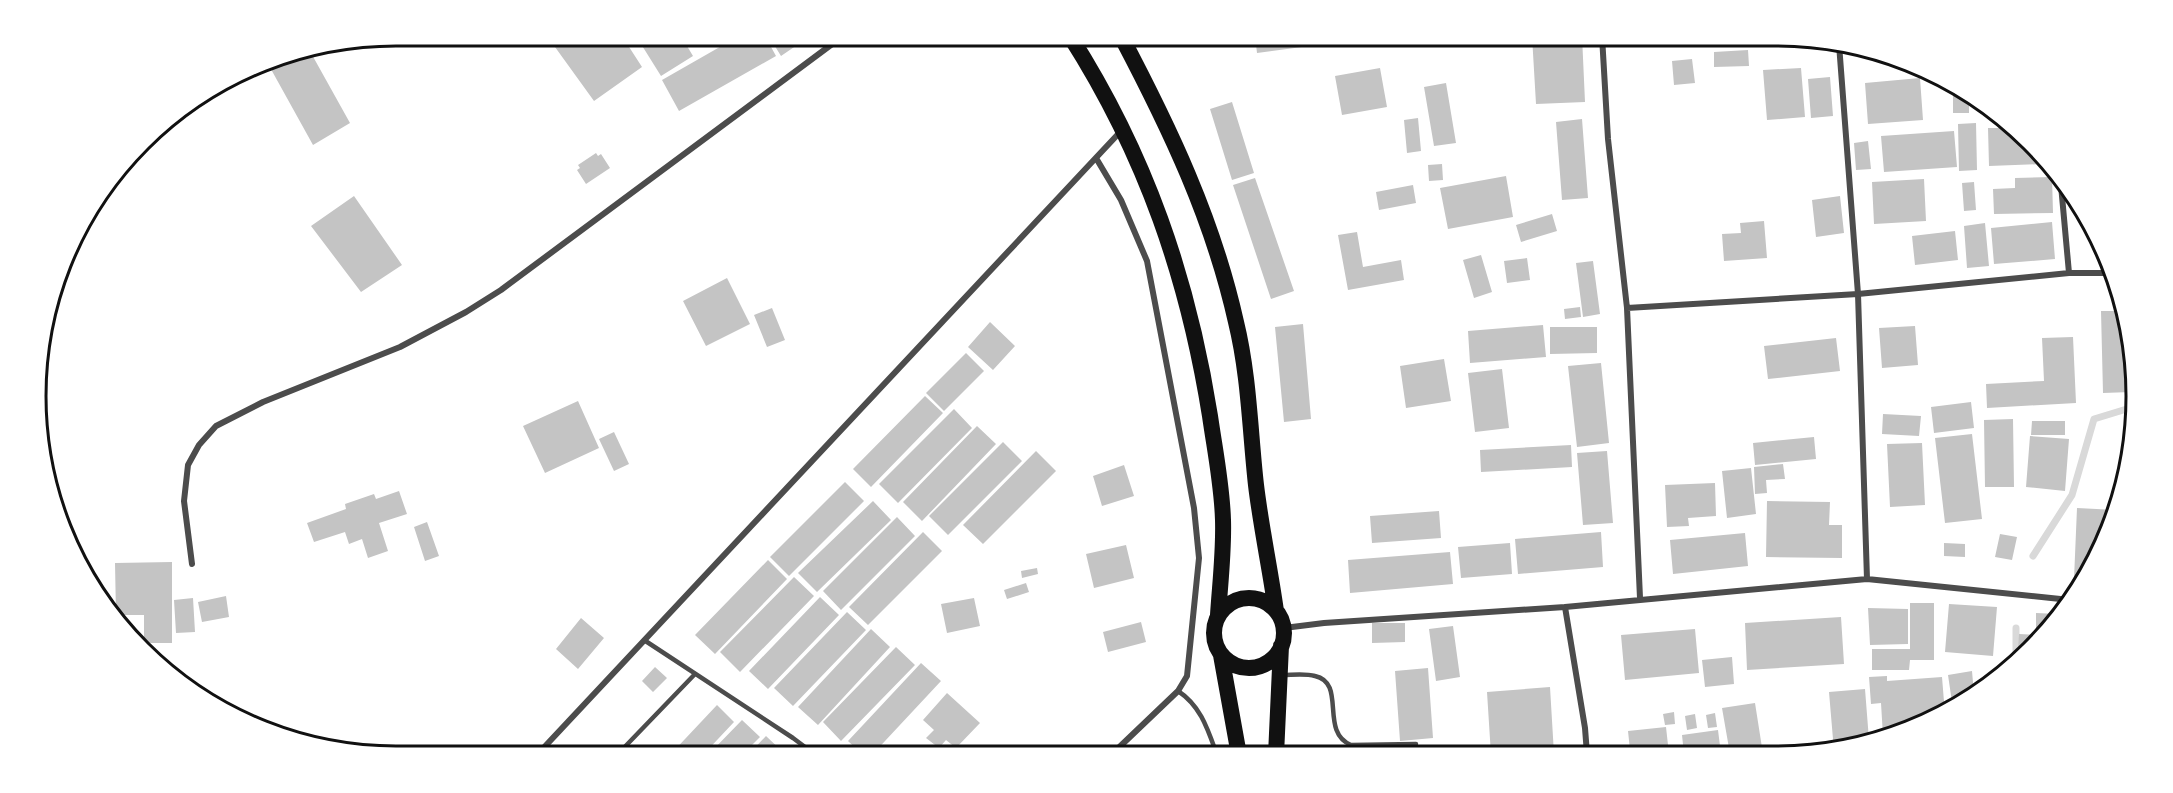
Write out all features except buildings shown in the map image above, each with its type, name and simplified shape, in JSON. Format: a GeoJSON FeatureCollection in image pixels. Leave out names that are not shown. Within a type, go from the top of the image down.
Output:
{"type":"FeatureCollection","features":[{"type":"Feature","properties":{"kind":"highway"},"geometry":{"type":"LineString","coordinates":[[1076,46],[1122,130],[1158,207],[1181,277],[1199,352],[1218,469],[1223,520],[1218,615],[1213,636],[1221,655],[1237,746]]}},
{"type":"Feature","properties":{"kind":"highway"},"geometry":{"type":"LineString","coordinates":[[1126,46],[1158,106],[1193,182],[1219,255],[1237,324],[1263,542],[1276,611],[1284,628],[1279,674],[1276,746]]}},
{"type":"Feature","properties":{"kind":"highway"},"geometry":{"type":"LineString","coordinates":[[1218,615],[1235,600],[1246,597],[1268,603],[1276,611]]}},
{"type":"Feature","properties":{"kind":"highway"},"geometry":{"type":"LineString","coordinates":[[1221,655],[1238,666],[1248,668],[1268,662],[1281,646]]}},
{"type":"Feature","properties":{"kind":"street"},"geometry":{"type":"LineString","coordinates":[[192,564],[184,501],[188,465],[199,445],[216,426],[262,402],[400,347],[501,291],[830,46]]}},
{"type":"Feature","properties":{"kind":"street"},"geometry":{"type":"LineString","coordinates":[[1603,46],[1608,139],[1627,308],[1640,598]]}},
{"type":"Feature","properties":{"kind":"street"},"geometry":{"type":"LineString","coordinates":[[1840,52],[1858,294],[1867,579]]}},
{"type":"Feature","properties":{"kind":"street"},"geometry":{"type":"LineString","coordinates":[[545,746],[1122,130]]}},
{"type":"Feature","properties":{"kind":"street"},"geometry":{"type":"LineString","coordinates":[[1096,158],[1121,200],[1147,261],[1166,351],[1194,508],[1199,558],[1187,676],[1178,691],[1120,746]]}},
{"type":"Feature","properties":{"kind":"street"},"geometry":{"type":"LineString","coordinates":[[2062,194],[2069,273]]}},
{"type":"Feature","properties":{"kind":"street"},"geometry":{"type":"LineString","coordinates":[[1627,308],[1858,294],[2069,273],[2104,273]]}},
{"type":"Feature","properties":{"kind":"street"},"geometry":{"type":"LineString","coordinates":[[1284,628],[1324,622],[1565,608],[1640,598],[1867,579],[2062,599]]}},
{"type":"Feature","properties":{"kind":"street"},"geometry":{"type":"LineString","coordinates":[[1565,608],[1586,746]]}},
{"type":"Feature","properties":{"kind":"lane"},"geometry":{"type":"LineString","coordinates":[[644,640],[803,746]]}},
{"type":"Feature","properties":{"kind":"lane"},"geometry":{"type":"LineString","coordinates":[[625,746],[695,674]]}},
{"type":"Feature","properties":{"kind":"lane"},"geometry":{"type":"LineString","coordinates":[[1279,674],[1315,675],[1324,680],[1330,687],[1336,734],[1341,741],[1351,745],[1416,744]]}},
{"type":"Feature","properties":{"kind":"lane"},"geometry":{"type":"LineString","coordinates":[[1178,691],[1192,700],[1206,724],[1214,746]]}},
{"type":"Feature","properties":{"kind":"waterway"},"geometry":{"type":"LineString","coordinates":[[2033,556],[2072,495],[2094,419],[2126,409]]}},
{"type":"Feature","properties":{"kind":"waterway"},"geometry":{"type":"LineString","coordinates":[[2016,628],[2016,652]]}}]}
